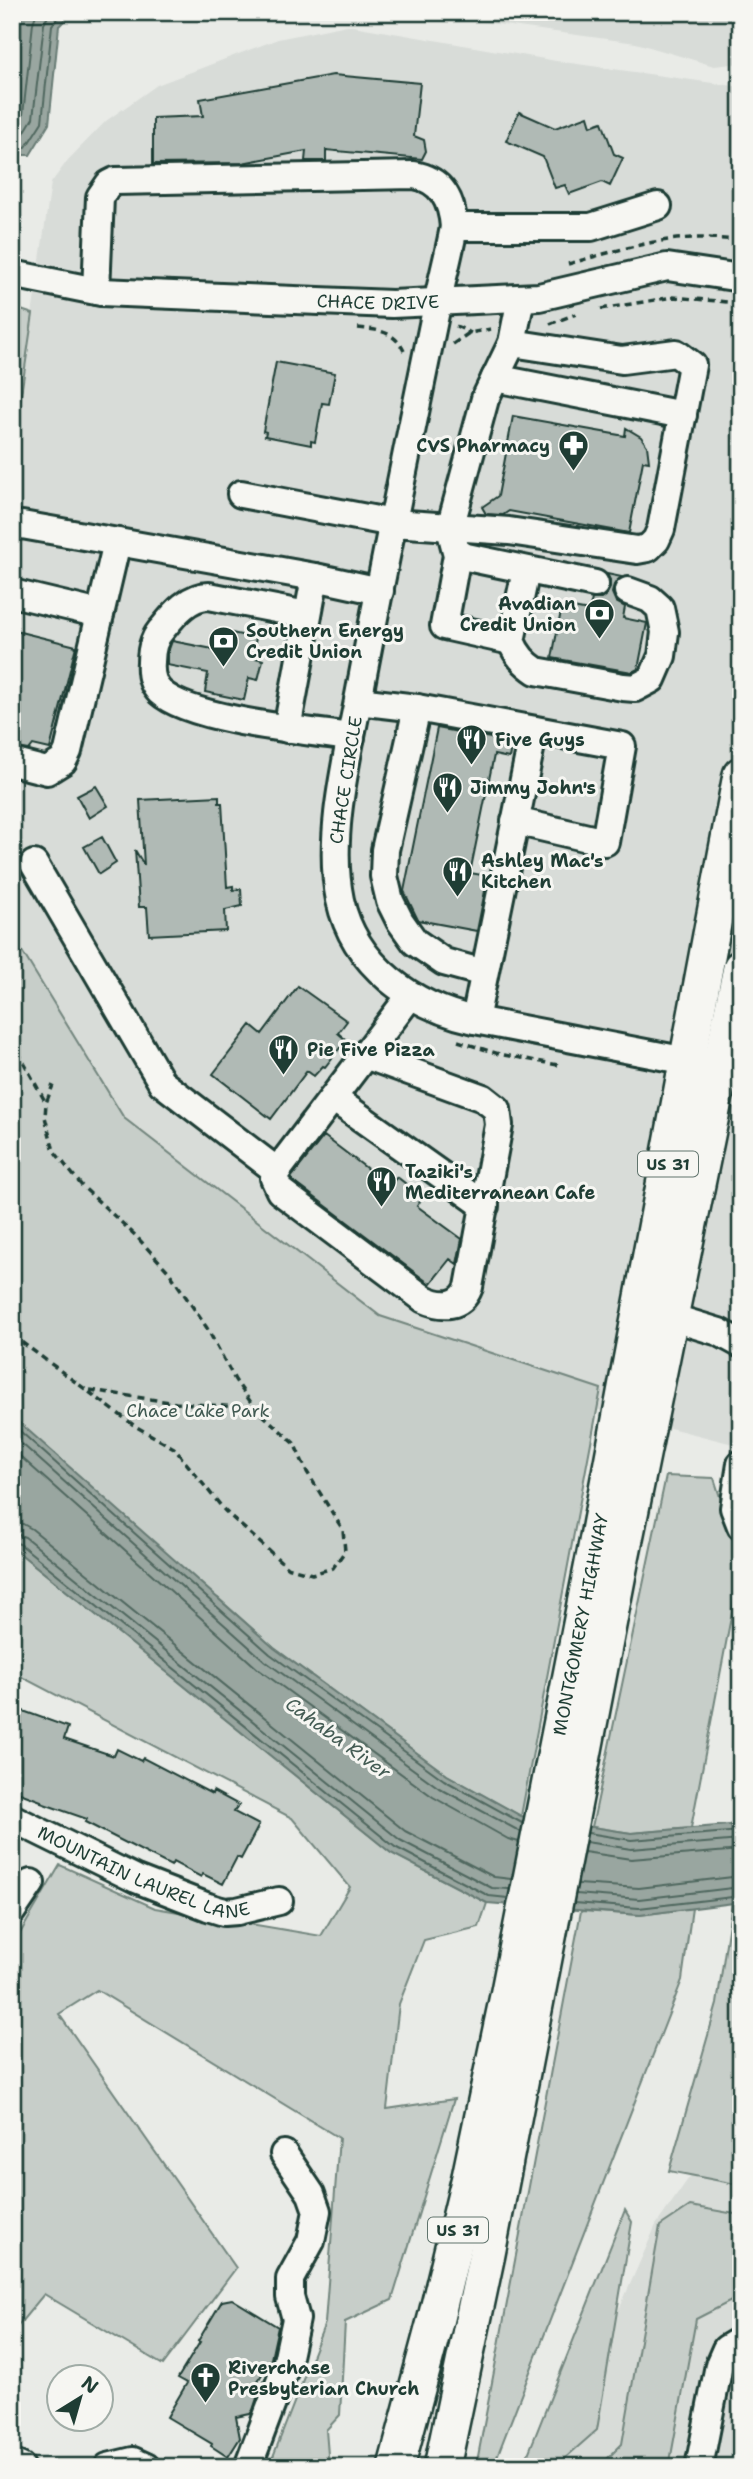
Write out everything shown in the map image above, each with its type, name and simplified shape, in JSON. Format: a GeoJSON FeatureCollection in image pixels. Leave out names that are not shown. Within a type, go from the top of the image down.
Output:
{"type":"FeatureCollection","features":[{"type":"Feature","properties":{"kind":"main road","name":"MONTGOMERY HIGHWAY"},"geometry":{"type":"LineString","coordinates":[[608,1555],[670,1317],[716,1063],[741,775]]}},
{"type":"Feature","properties":{"kind":"main road","name":"MONTGOMERY HIGHWAY"},"geometry":{"type":"LineString","coordinates":[[442,2467],[463,2372],[523,1993],[608,1555],[716,1063],[741,968]]}},
{"type":"Feature","properties":{"kind":"main road","name":"MONTGOMERY HIGHWAY"},"geometry":{"type":"LineString","coordinates":[[396,2467],[470,2177],[523,1993]]}},
{"type":"Feature","properties":{"kind":"street"},"geometry":{"type":"LineString","coordinates":[[96,291],[100,197],[108,184],[115,181],[414,175],[427,177],[446,197],[453,210],[454,227],[591,227],[658,206]]}},
{"type":"Feature","properties":{"kind":"street","name":"CHACE CIRCLE"},"geometry":{"type":"LineString","coordinates":[[454,227],[351,737],[335,849],[341,902],[349,924],[374,965],[410,996],[452,1015],[716,1063]]}},
{"type":"Feature","properties":{"kind":"street","name":"CHACE DRIVE"},"geometry":{"type":"LineString","coordinates":[[12,274],[96,291],[392,304],[539,297],[667,267],[741,278]]}},
{"type":"Feature","properties":{"kind":"street"},"geometry":{"type":"LineString","coordinates":[[511,641],[444,626],[457,555],[450,528],[485,399],[512,343],[521,298]]}},
{"type":"Feature","properties":{"kind":"street"},"geometry":{"type":"LineString","coordinates":[[241,494],[393,523],[509,531],[628,549],[648,548],[661,529],[692,365],[676,353],[622,360],[512,343]]}},
{"type":"Feature","properties":{"kind":"street"},"geometry":{"type":"LineString","coordinates":[[495,378],[682,415]]}},
{"type":"Feature","properties":{"kind":"street"},"geometry":{"type":"LineString","coordinates":[[12,527],[22,525],[380,591]]}},
{"type":"Feature","properties":{"kind":"street"},"geometry":{"type":"LineString","coordinates":[[12,762],[47,771],[63,761],[68,751],[117,542]]}},
{"type":"Feature","properties":{"kind":"street"},"geometry":{"type":"LineString","coordinates":[[457,555],[595,584]]}},
{"type":"Feature","properties":{"kind":"street"},"geometry":{"type":"LineString","coordinates":[[526,571],[511,641],[525,664],[536,671],[635,688],[652,679],[658,668],[665,632],[660,608],[650,598],[628,591]]}},
{"type":"Feature","properties":{"kind":"street"},"geometry":{"type":"LineString","coordinates":[[287,729],[315,577]]}},
{"type":"Feature","properties":{"kind":"street"},"geometry":{"type":"LineString","coordinates":[[12,593],[100,614]]}},
{"type":"Feature","properties":{"kind":"street"},"geometry":{"type":"LineString","coordinates":[[307,615],[200,596],[191,599],[161,629],[152,649],[150,672],[154,684],[170,700],[196,710],[287,729],[351,737]]}},
{"type":"Feature","properties":{"kind":"street"},"geometry":{"type":"LineString","coordinates":[[358,701],[416,708],[622,746],[605,842],[515,821]]}},
{"type":"Feature","properties":{"kind":"street"},"geometry":{"type":"LineString","coordinates":[[416,708],[385,850],[384,876],[387,888],[400,921],[415,942],[444,962],[484,973]]}},
{"type":"Feature","properties":{"kind":"street"},"geometry":{"type":"LineString","coordinates":[[475,1020],[534,730]]}},
{"type":"Feature","properties":{"kind":"street"},"geometry":{"type":"LineString","coordinates":[[34,864],[162,1083],[277,1171]]}},
{"type":"Feature","properties":{"kind":"street"},"geometry":{"type":"LineString","coordinates":[[365,1055],[483,1098],[497,1109],[499,1125],[466,1295],[460,1301],[449,1305],[424,1299],[280,1191],[274,1178],[277,1171],[333,1098],[365,1055],[410,996]]}},
{"type":"Feature","properties":{"kind":"street"},"geometry":{"type":"LineString","coordinates":[[333,1098],[485,1206]]}},
{"type":"Feature","properties":{"kind":"street"},"geometry":{"type":"LineString","coordinates":[[670,1317],[719,1332],[741,1344]]}},
{"type":"Feature","properties":{"kind":"street"},"geometry":{"type":"LineString","coordinates":[[741,1464],[734,1508],[741,1526]]}},
{"type":"Feature","properties":{"kind":"street","name":"MOUNTAIN LAUREL LANE"},"geometry":{"type":"LineString","coordinates":[[12,1818],[136,1879],[216,1910],[237,1912],[278,1900]]}},
{"type":"Feature","properties":{"kind":"street"},"geometry":{"type":"LineString","coordinates":[[12,1911],[31,1883]]}},
{"type":"Feature","properties":{"kind":"street"},"geometry":{"type":"LineString","coordinates":[[248,2467],[286,2366],[296,2319],[290,2297],[290,2279],[311,2241],[317,2211],[311,2194],[284,2154]]}},
{"type":"Feature","properties":{"kind":"street"},"geometry":{"type":"LineString","coordinates":[[699,2467],[719,2365],[726,2349],[741,2340]]}},
{"type":"Feature","properties":{"kind":"street"},"geometry":{"type":"LineString","coordinates":[[108,2467],[133,2461],[146,2467]]}},
{"type":"Feature","properties":{"kind":"street"},"geometry":{"type":"LineString","coordinates":[[12,2463],[21,2467]]}},
{"type":"Feature","properties":{"kind":"path"},"geometry":{"type":"LineString","coordinates":[[562,265],[680,237],[717,237],[741,241]]}},
{"type":"Feature","properties":{"kind":"path"},"geometry":{"type":"LineString","coordinates":[[12,1041],[46,1103]]}},
{"type":"Feature","properties":{"kind":"path"},"geometry":{"type":"LineString","coordinates":[[12,1335],[135,1426],[174,1448],[225,1511],[287,1567],[312,1574],[333,1567],[345,1551],[343,1530],[307,1472],[293,1443],[255,1408],[235,1380],[207,1328],[169,1272],[136,1236],[82,1186],[54,1151],[45,1117],[46,1103],[53,1085]]}},
{"type":"Feature","properties":{"kind":"path"},"geometry":{"type":"LineString","coordinates":[[89,1390],[176,1403],[255,1408]]}},
{"type":"Feature","properties":{"kind":"shaded area"},"geometry":{"type":"Polygon","coordinates":[[[408,12],[741,12],[741,63],[714,66],[636,43],[408,12]]]}},
{"type":"Feature","properties":{"kind":"shaded area"},"geometry":{"type":"Polygon","coordinates":[[[347,25],[556,61],[741,87],[741,1446],[454,1373],[124,1118],[12,935],[12,455],[51,183],[68,160],[106,121],[157,85],[278,39],[347,25]]]}},
{"type":"Feature","properties":{"kind":"shaded area"},"geometry":{"type":"Polygon","coordinates":[[[741,2103],[741,2467],[550,2467],[656,2225],[741,2103]]]}},
{"type":"Feature","properties":{"kind":"green space"},"geometry":{"type":"Polygon","coordinates":[[[12,307],[33,314],[12,455],[12,307]]]}},
{"type":"Feature","properties":{"kind":"green space","name":"Chace Lake Park"},"geometry":{"type":"Polygon","coordinates":[[[12,935],[124,1118],[380,1316],[601,1389],[521,1816],[447,1775],[274,1648],[218,1598],[12,1505],[12,935]]]}},
{"type":"Feature","properties":{"kind":"green space"},"geometry":{"type":"Polygon","coordinates":[[[666,1476],[714,1478],[741,1564],[691,1828],[631,1833],[592,1827],[666,1476]]]}},
{"type":"Feature","properties":{"kind":"green space"},"geometry":{"type":"Polygon","coordinates":[[[12,1547],[391,1853],[487,1903],[479,1927],[424,1940],[399,2004],[387,2109],[454,2099],[392,2300],[345,2322],[340,2415],[326,2430],[329,2467],[269,2467],[325,2323],[339,2138],[97,1990],[59,2014],[236,2268],[163,2365],[44,2294],[12,2333],[12,1947],[60,1865],[155,1908],[321,1936],[350,1887],[292,1818],[12,1672],[12,1547]]]}},
{"type":"Feature","properties":{"kind":"green space"},"geometry":{"type":"Polygon","coordinates":[[[741,1902],[741,2185],[669,2171],[717,2004],[732,1903],[741,1902]]]}},
{"type":"Feature","properties":{"kind":"green space"},"geometry":{"type":"Polygon","coordinates":[[[692,1908],[682,1980],[493,2467],[476,2467],[581,1911],[640,1915],[692,1908]]]}},
{"type":"Feature","properties":{"kind":"green space"},"geometry":{"type":"Polygon","coordinates":[[[690,2206],[741,2215],[741,2300],[735,2299],[696,2319],[669,2467],[599,2467],[622,2444],[660,2226],[690,2206]]]}},
{"type":"Feature","properties":{"kind":"green space"},"geometry":{"type":"Polygon","coordinates":[[[625,2210],[632,2222],[597,2430],[555,2467],[523,2467],[625,2210]]]}},
{"type":"Feature","properties":{"kind":"water"},"geometry":{"type":"Polygon","coordinates":[[[12,12],[73,12],[59,26],[49,124],[30,155],[12,155],[12,12]]]}},
{"type":"Feature","properties":{"kind":"water","name":"Cahaba River"},"geometry":{"type":"Polygon","coordinates":[[[12,1416],[274,1648],[447,1775],[521,1816],[631,1833],[741,1824],[741,1902],[640,1915],[487,1903],[391,1853],[12,1547],[12,1416]]]}},
{"type":"Feature","properties":{"kind":"building"},"geometry":{"type":"Polygon","coordinates":[[[333,75],[420,83],[414,136],[424,140],[426,151],[422,159],[326,150],[326,161],[305,161],[306,151],[242,163],[153,164],[153,118],[203,116],[200,99],[333,75]]]}},
{"type":"Feature","properties":{"kind":"building"},"geometry":{"type":"Polygon","coordinates":[[[519,112],[555,128],[588,116],[591,126],[602,122],[614,154],[623,158],[610,186],[602,182],[569,194],[565,185],[555,188],[543,157],[506,141],[519,112]]]}},
{"type":"Feature","properties":{"kind":"building"},"geometry":{"type":"Polygon","coordinates":[[[276,362],[335,373],[329,404],[322,403],[315,442],[311,441],[311,445],[265,436],[266,432],[263,431],[276,362]]]}},
{"type":"Feature","properties":{"kind":"building","name":"CVS Pharmacy"},"geometry":{"type":"Polygon","coordinates":[[[513,416],[625,436],[626,428],[641,437],[647,446],[649,462],[643,461],[629,533],[509,511],[503,515],[486,514],[482,507],[498,496],[513,416]]]}},
{"type":"Feature","properties":{"kind":"building","name":"Avadian Credit Union"},"geometry":{"type":"Polygon","coordinates":[[[607,574],[622,577],[614,585],[612,593],[616,602],[625,607],[623,618],[647,623],[638,669],[632,672],[552,658],[562,606],[589,611],[592,599],[601,599],[610,588],[607,574]]]}},
{"type":"Feature","properties":{"kind":"building"},"geometry":{"type":"Polygon","coordinates":[[[12,630],[76,646],[50,749],[33,745],[29,750],[12,747],[12,630]]]}},
{"type":"Feature","properties":{"kind":"building","name":"Southern Energy Credit Union"},"geometry":{"type":"Polygon","coordinates":[[[217,630],[256,638],[252,657],[263,660],[258,680],[249,678],[244,700],[205,692],[208,673],[167,665],[172,641],[213,649],[217,630]]]}},
{"type":"Feature","properties":{"kind":"building"},"geometry":{"type":"Polygon","coordinates":[[[437,728],[512,742],[509,758],[494,755],[470,873],[488,876],[477,931],[418,920],[404,891],[437,728]]]}},
{"type":"Feature","properties":{"kind":"building"},"geometry":{"type":"Polygon","coordinates":[[[96,786],[108,806],[89,818],[77,796],[96,786]]]}},
{"type":"Feature","properties":{"kind":"building"},"geometry":{"type":"Polygon","coordinates":[[[219,796],[219,803],[222,803],[227,887],[233,886],[233,890],[241,889],[242,906],[225,910],[226,931],[149,935],[147,907],[139,907],[135,850],[144,865],[140,800],[219,796]]]}},
{"type":"Feature","properties":{"kind":"building"},"geometry":{"type":"Polygon","coordinates":[[[102,837],[116,863],[99,874],[84,847],[102,837]]]}},
{"type":"Feature","properties":{"kind":"building"},"geometry":{"type":"Polygon","coordinates":[[[298,986],[347,1021],[338,1033],[346,1040],[325,1067],[314,1076],[307,1071],[271,1119],[213,1074],[251,1025],[262,1034],[298,986]]]}},
{"type":"Feature","properties":{"kind":"building"},"geometry":{"type":"Polygon","coordinates":[[[324,1136],[390,1186],[397,1177],[423,1197],[417,1206],[462,1239],[457,1264],[450,1259],[430,1284],[293,1181],[291,1178],[324,1136]]]}},
{"type":"Feature","properties":{"kind":"building"},"geometry":{"type":"Polygon","coordinates":[[[12,1707],[68,1727],[64,1739],[114,1756],[117,1749],[141,1761],[143,1758],[239,1805],[234,1812],[259,1825],[241,1859],[237,1857],[223,1884],[203,1874],[201,1877],[173,1862],[171,1866],[85,1822],[87,1819],[12,1790],[12,1707]]]}},
{"type":"Feature","properties":{"kind":"building","name":"Riverchase Presbyterian Church"},"geometry":{"type":"Polygon","coordinates":[[[232,2299],[278,2327],[271,2359],[255,2386],[260,2389],[253,2410],[250,2414],[236,2417],[240,2438],[228,2457],[167,2417],[187,2383],[178,2378],[200,2342],[198,2341],[222,2301],[232,2299]]]}},
{"type":"Feature","properties":{"kind":"place","name":"CVS Pharmacy"},"geometry":{"type":"Point","coordinates":[573,473]}},
{"type":"Feature","properties":{"kind":"place","name":"Avadian Credit Union"},"geometry":{"type":"Point","coordinates":[599,641]}},
{"type":"Feature","properties":{"kind":"place","name":"Southern Energy Credit Union"},"geometry":{"type":"Point","coordinates":[223,668]}},
{"type":"Feature","properties":{"kind":"place","name":"Five Guys"},"geometry":{"type":"Point","coordinates":[472,767]}},
{"type":"Feature","properties":{"kind":"place","name":"Jimmy John's"},"geometry":{"type":"Point","coordinates":[447,815]}},
{"type":"Feature","properties":{"kind":"place","name":"Ashley Mac's Kitchen"},"geometry":{"type":"Point","coordinates":[458,898]}},
{"type":"Feature","properties":{"kind":"place","name":"Pie Five Pizza"},"geometry":{"type":"Point","coordinates":[284,1077]}},
{"type":"Feature","properties":{"kind":"place","name":"Taziki's Mediterranean Cafe"},"geometry":{"type":"Point","coordinates":[382,1209]}},
{"type":"Feature","properties":{"kind":"place","name":"Riverchase Presbyterian Church"},"geometry":{"type":"Point","coordinates":[205,2405]}}]}
